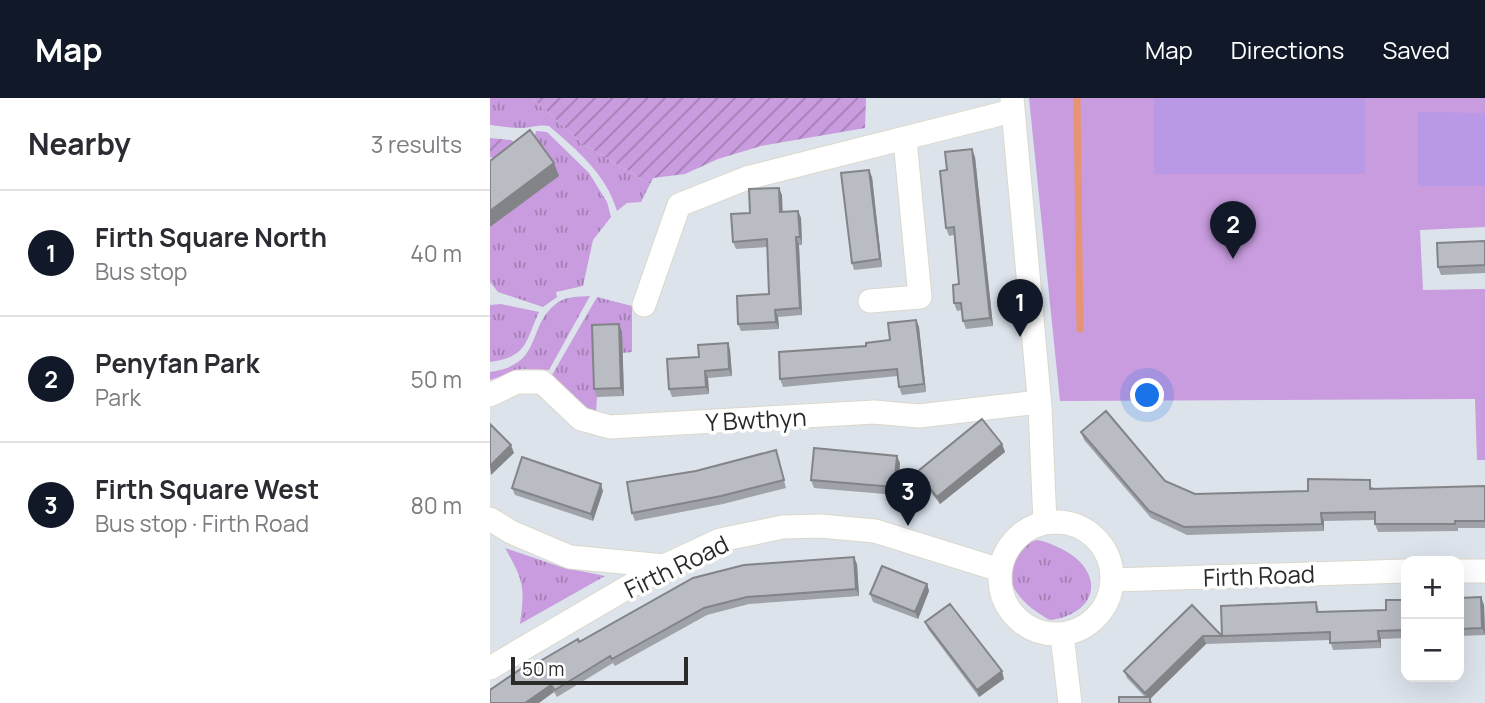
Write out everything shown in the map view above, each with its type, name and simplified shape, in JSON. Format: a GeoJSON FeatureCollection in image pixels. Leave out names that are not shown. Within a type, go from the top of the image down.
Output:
{"type":"FeatureCollection","features":[{"type":"Feature","properties":{"kind":"street"},"geometry":{"type":"LineString","coordinates":[[644,305],[679,205],[747,178],[905,140],[1012,105],[1040,402],[1045,523]]}},
{"type":"Feature","properties":{"kind":"street"},"geometry":{"type":"LineString","coordinates":[[870,301],[920,297],[905,140]]}},
{"type":"Feature","properties":{"kind":"street","name":"Y Bwthyn"},"geometry":{"type":"LineString","coordinates":[[490,395],[517,382],[542,382],[581,419],[610,427],[874,412],[919,416],[1040,402]]}},
{"type":"Feature","properties":{"kind":"street"},"geometry":{"type":"LineString","coordinates":[[490,519],[511,532],[570,557],[664,566]]}},
{"type":"Feature","properties":{"kind":"street"},"geometry":{"type":"LineString","coordinates":[[1063,522],[1081,527],[1096,537],[1107,552],[1112,570],[1107,605],[1095,620],[1080,630],[1062,635],[1044,634],[1028,628],[1015,617],[1005,603],[1000,587],[1000,570],[1005,553],[1015,539],[1028,529],[1045,523],[1063,522]]}},
{"type":"Feature","properties":{"kind":"street","name":"Firth Road"},"geometry":{"type":"LineString","coordinates":[[490,668],[664,566],[720,540],[783,527],[875,531],[1000,570]]}},
{"type":"Feature","properties":{"kind":"street"},"geometry":{"type":"LineString","coordinates":[[1464,570],[1485,571]]}},
{"type":"Feature","properties":{"kind":"street","name":"Firth Road"},"geometry":{"type":"LineString","coordinates":[[1112,579],[1401,571]]}},
{"type":"Feature","properties":{"kind":"street"},"geometry":{"type":"LineString","coordinates":[[1062,635],[1070,703]]}},
{"type":"Feature","properties":{"kind":"green space"},"geometry":{"type":"Polygon","coordinates":[[[490,98],[532,98],[583,144],[650,184],[641,202],[627,203],[617,211],[598,174],[549,126],[520,128],[490,125],[490,98]]]}},
{"type":"Feature","properties":{"kind":"green space"},"geometry":{"type":"Polygon","coordinates":[[[532,98],[866,98],[865,128],[761,146],[718,159],[685,174],[653,178],[650,184],[583,144],[532,98]]]}},
{"type":"Feature","properties":{"kind":"green space"},"geometry":{"type":"Polygon","coordinates":[[[1029,98],[1485,98],[1485,227],[1420,230],[1423,290],[1485,289],[1485,460],[1477,460],[1475,399],[1060,401],[1029,98]]]}},
{"type":"Feature","properties":{"kind":"green space"},"geometry":{"type":"Polygon","coordinates":[[[536,131],[547,132],[589,173],[607,202],[611,217],[593,240],[583,286],[556,292],[557,297],[543,307],[498,292],[490,282],[490,227],[536,131]]]}},
{"type":"Feature","properties":{"kind":"green space"},"geometry":{"type":"Polygon","coordinates":[[[490,138],[511,140],[515,143],[500,159],[490,157],[490,138]]]}},
{"type":"Feature","properties":{"kind":"green space"},"geometry":{"type":"Polygon","coordinates":[[[590,296],[549,370],[523,369],[490,380],[490,372],[507,368],[527,353],[547,313],[557,303],[568,298],[590,296]]]}},
{"type":"Feature","properties":{"kind":"green space"},"geometry":{"type":"Polygon","coordinates":[[[597,297],[632,306],[632,352],[622,353],[597,397],[596,414],[574,401],[552,375],[597,297]]]}},
{"type":"Feature","properties":{"kind":"green space"},"geometry":{"type":"Polygon","coordinates":[[[501,304],[539,312],[523,347],[511,356],[490,362],[490,305],[501,304]]]}},
{"type":"Feature","properties":{"kind":"green space"},"geometry":{"type":"Polygon","coordinates":[[[1038,540],[1070,554],[1081,563],[1090,578],[1089,597],[1078,610],[1069,615],[1050,620],[1032,609],[1012,584],[1010,565],[1015,555],[1025,545],[1038,540]]]}},
{"type":"Feature","properties":{"kind":"green space"},"geometry":{"type":"Polygon","coordinates":[[[505,548],[561,567],[605,576],[520,624],[522,584],[505,548]]]}},
{"type":"Feature","properties":{"kind":"shaded area"},"geometry":{"type":"Polygon","coordinates":[[[1154,98],[1365,98],[1365,174],[1154,174],[1154,98]]]}},
{"type":"Feature","properties":{"kind":"shaded area"},"geometry":{"type":"Polygon","coordinates":[[[1418,112],[1485,113],[1485,186],[1418,186],[1418,112]]]}},
{"type":"Feature","properties":{"kind":"building"},"geometry":{"type":"Polygon","coordinates":[[[530,130],[554,163],[490,211],[490,161],[530,130]]]}},
{"type":"Feature","properties":{"kind":"building"},"geometry":{"type":"Polygon","coordinates":[[[972,149],[990,318],[963,321],[961,303],[954,303],[953,285],[959,284],[954,227],[946,228],[940,171],[947,170],[945,152],[972,149]]]}},
{"type":"Feature","properties":{"kind":"building"},"geometry":{"type":"Polygon","coordinates":[[[869,170],[880,259],[852,263],[841,173],[869,170]]]}},
{"type":"Feature","properties":{"kind":"building"},"geometry":{"type":"Polygon","coordinates":[[[779,188],[780,212],[798,211],[800,237],[796,237],[800,308],[775,310],[776,322],[738,324],[737,296],[769,294],[767,239],[733,242],[731,214],[750,213],[749,189],[779,188]]]}},
{"type":"Feature","properties":{"kind":"building"},"geometry":{"type":"Polygon","coordinates":[[[1485,241],[1485,265],[1438,267],[1437,243],[1485,241]]]}},
{"type":"Feature","properties":{"kind":"building"},"geometry":{"type":"Polygon","coordinates":[[[916,320],[924,384],[899,387],[897,369],[780,379],[779,352],[866,346],[866,343],[890,340],[888,323],[916,320]]]}},
{"type":"Feature","properties":{"kind":"building"},"geometry":{"type":"Polygon","coordinates":[[[619,324],[621,388],[594,389],[592,325],[619,324]]]}},
{"type":"Feature","properties":{"kind":"building"},"geometry":{"type":"Polygon","coordinates":[[[728,343],[729,369],[705,371],[706,387],[669,389],[667,359],[699,357],[698,345],[728,343]]]}},
{"type":"Feature","properties":{"kind":"building"},"geometry":{"type":"Polygon","coordinates":[[[1106,411],[1165,481],[1195,494],[1308,491],[1308,479],[1370,480],[1370,489],[1485,486],[1485,521],[1455,521],[1455,524],[1375,524],[1375,512],[1321,513],[1322,524],[1184,527],[1149,511],[1081,432],[1106,411]]]}},
{"type":"Feature","properties":{"kind":"building"},"geometry":{"type":"Polygon","coordinates":[[[982,419],[1002,444],[937,497],[917,472],[982,419]]]}},
{"type":"Feature","properties":{"kind":"building"},"geometry":{"type":"Polygon","coordinates":[[[490,424],[511,445],[490,466],[490,424]]]}},
{"type":"Feature","properties":{"kind":"building"},"geometry":{"type":"Polygon","coordinates":[[[814,448],[897,456],[894,487],[811,480],[814,448]]]}},
{"type":"Feature","properties":{"kind":"building"},"geometry":{"type":"Polygon","coordinates":[[[776,450],[784,480],[721,496],[632,513],[627,482],[696,471],[776,450]]]}},
{"type":"Feature","properties":{"kind":"building"},"geometry":{"type":"Polygon","coordinates":[[[522,457],[601,484],[591,514],[512,488],[522,457]]]}},
{"type":"Feature","properties":{"kind":"building"},"geometry":{"type":"Polygon","coordinates":[[[854,557],[856,589],[747,597],[704,608],[612,659],[610,656],[555,690],[551,685],[525,703],[490,703],[490,690],[528,664],[530,667],[578,639],[579,642],[693,578],[744,565],[854,557]]]}},
{"type":"Feature","properties":{"kind":"building"},"geometry":{"type":"Polygon","coordinates":[[[882,566],[927,584],[915,612],[870,594],[882,566]]]}},
{"type":"Feature","properties":{"kind":"building"},"geometry":{"type":"Polygon","coordinates":[[[1481,597],[1482,628],[1464,629],[1464,598],[1481,597]]]}},
{"type":"Feature","properties":{"kind":"building"},"geometry":{"type":"Polygon","coordinates":[[[1386,600],[1401,600],[1401,630],[1378,631],[1379,641],[1330,643],[1330,632],[1222,636],[1221,606],[1316,602],[1317,612],[1386,610],[1386,600]]]}},
{"type":"Feature","properties":{"kind":"building"},"geometry":{"type":"Polygon","coordinates":[[[950,604],[1002,671],[977,690],[925,622],[950,604]]]}},
{"type":"Feature","properties":{"kind":"building"},"geometry":{"type":"Polygon","coordinates":[[[1192,605],[1222,636],[1203,636],[1145,693],[1124,671],[1192,605]]]}},
{"type":"Feature","properties":{"kind":"building"},"geometry":{"type":"Polygon","coordinates":[[[1119,697],[1150,697],[1150,703],[1119,703],[1119,697]]]}},
{"type":"Feature","properties":{"kind":"waterway"},"geometry":{"type":"LineString","coordinates":[[1077,98],[1080,329]]}},
{"type":"Feature","properties":{"kind":"place","name":"Penyfan Park"},"geometry":{"type":"Point","coordinates":[1233,259]}},
{"type":"Feature","properties":{"kind":"place","name":"Firth Square North"},"geometry":{"type":"Point","coordinates":[1020,337]}},
{"type":"Feature","properties":{"kind":"place","name":"Firth Square West"},"geometry":{"type":"Point","coordinates":[908,526]}}]}
